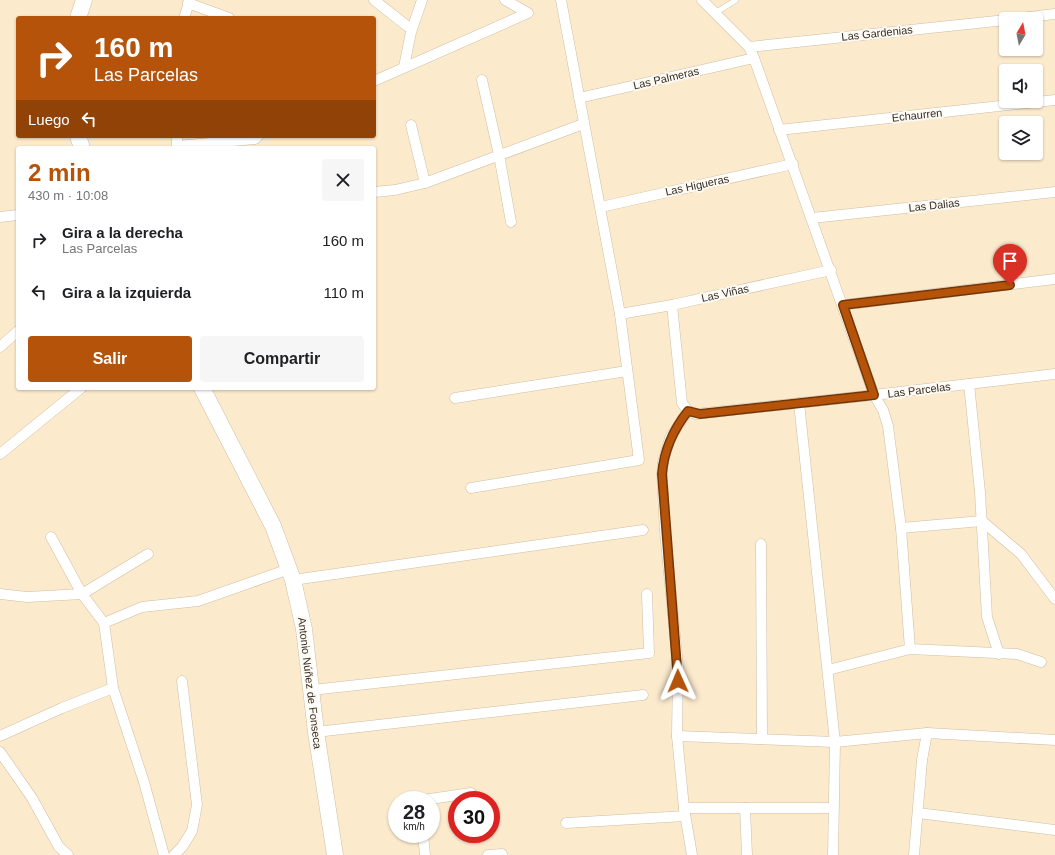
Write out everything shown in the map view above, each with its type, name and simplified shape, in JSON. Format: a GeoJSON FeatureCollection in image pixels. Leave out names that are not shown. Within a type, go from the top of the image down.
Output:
{"type":"FeatureCollection","features":[{"type":"Feature","properties":{"kind":"main road"},"geometry":{"type":"LineString","coordinates":[[79,16],[84,0]]}},
{"type":"Feature","properties":{"kind":"main road","name":"Antonio Núñez de Fonseca"},"geometry":{"type":"LineString","coordinates":[[203,390],[273,526],[291,574],[304,629],[316,732],[335,855]]}},
{"type":"Feature","properties":{"kind":"street"},"geometry":{"type":"LineString","coordinates":[[374,0],[407,26]]}},
{"type":"Feature","properties":{"kind":"street"},"geometry":{"type":"LineString","coordinates":[[404,68],[411,32],[422,0]]}},
{"type":"Feature","properties":{"kind":"street"},"geometry":{"type":"LineString","coordinates":[[376,80],[528,13],[504,0]]}},
{"type":"Feature","properties":{"kind":"street"},"geometry":{"type":"LineString","coordinates":[[471,488],[639,460],[620,314],[601,206],[583,124],[561,0]]}},
{"type":"Feature","properties":{"kind":"street"},"geometry":{"type":"LineString","coordinates":[[702,0],[749,47],[754,58],[831,270],[874,395],[883,410],[888,426],[901,528],[910,649]]}},
{"type":"Feature","properties":{"kind":"street"},"geometry":{"type":"LineString","coordinates":[[185,16],[189,2],[224,16]]}},
{"type":"Feature","properties":{"kind":"street"},"geometry":{"type":"LineString","coordinates":[[1043,15],[1055,14]]}},
{"type":"Feature","properties":{"kind":"street","name":"Las Gardenias"},"geometry":{"type":"LineString","coordinates":[[749,47],[999,21]]}},
{"type":"Feature","properties":{"kind":"street","name":"Las Palmeras"},"geometry":{"type":"LineString","coordinates":[[579,98],[754,58]]}},
{"type":"Feature","properties":{"kind":"street"},"geometry":{"type":"LineString","coordinates":[[482,80],[499,154],[511,222]]}},
{"type":"Feature","properties":{"kind":"street","name":"Echaurren"},"geometry":{"type":"LineString","coordinates":[[779,130],[1055,100]]}},
{"type":"Feature","properties":{"kind":"street"},"geometry":{"type":"LineString","coordinates":[[376,192],[395,190],[425,184],[499,154],[583,124]]}},
{"type":"Feature","properties":{"kind":"street"},"geometry":{"type":"LineString","coordinates":[[411,125],[425,184]]}},
{"type":"Feature","properties":{"kind":"street"},"geometry":{"type":"LineString","coordinates":[[177,146],[256,138]]}},
{"type":"Feature","properties":{"kind":"street","name":"Las Higueras"},"geometry":{"type":"LineString","coordinates":[[601,206],[793,164]]}},
{"type":"Feature","properties":{"kind":"street","name":"Las Dalias"},"geometry":{"type":"LineString","coordinates":[[812,218],[1055,192]]}},
{"type":"Feature","properties":{"kind":"street"},"geometry":{"type":"LineString","coordinates":[[0,212],[16,215]]}},
{"type":"Feature","properties":{"kind":"street"},"geometry":{"type":"LineString","coordinates":[[0,217],[16,215]]}},
{"type":"Feature","properties":{"kind":"street","name":"Las Viñas"},"geometry":{"type":"LineString","coordinates":[[620,314],[672,305],[831,270]]}},
{"type":"Feature","properties":{"kind":"street"},"geometry":{"type":"LineString","coordinates":[[843,305],[1055,279]]}},
{"type":"Feature","properties":{"kind":"street"},"geometry":{"type":"LineString","coordinates":[[672,305],[681,398],[684,408],[688,411],[670,438],[666,450],[662,474],[665,531],[678,667],[677,736],[684,812],[692,855]]}},
{"type":"Feature","properties":{"kind":"street"},"geometry":{"type":"LineString","coordinates":[[0,347],[16,333]]}},
{"type":"Feature","properties":{"kind":"street"},"geometry":{"type":"LineString","coordinates":[[455,398],[627,370]]}},
{"type":"Feature","properties":{"kind":"street","name":"Las Parcelas"},"geometry":{"type":"LineString","coordinates":[[688,411],[700,414],[1055,374]]}},
{"type":"Feature","properties":{"kind":"street"},"geometry":{"type":"LineString","coordinates":[[969,384],[982,521],[987,617],[999,654]]}},
{"type":"Feature","properties":{"kind":"street"},"geometry":{"type":"LineString","coordinates":[[0,454],[79,390]]}},
{"type":"Feature","properties":{"kind":"street"},"geometry":{"type":"LineString","coordinates":[[799,403],[835,742],[833,855]]}},
{"type":"Feature","properties":{"kind":"street"},"geometry":{"type":"LineString","coordinates":[[901,528],[982,521],[1021,554],[1055,599]]}},
{"type":"Feature","properties":{"kind":"street"},"geometry":{"type":"LineString","coordinates":[[104,623],[142,607],[198,601],[291,574],[643,530]]}},
{"type":"Feature","properties":{"kind":"street"},"geometry":{"type":"LineString","coordinates":[[50,537],[82,594],[104,623],[113,688],[144,782],[164,855]]}},
{"type":"Feature","properties":{"kind":"street"},"geometry":{"type":"LineString","coordinates":[[761,544],[762,739]]}},
{"type":"Feature","properties":{"kind":"street"},"geometry":{"type":"LineString","coordinates":[[0,594],[26,597],[82,594],[148,554]]}},
{"type":"Feature","properties":{"kind":"street"},"geometry":{"type":"LineString","coordinates":[[312,690],[649,653],[647,594]]}},
{"type":"Feature","properties":{"kind":"street"},"geometry":{"type":"LineString","coordinates":[[828,670],[910,649],[1017,654],[1041,662]]}},
{"type":"Feature","properties":{"kind":"street"},"geometry":{"type":"LineString","coordinates":[[174,855],[182,847],[192,831],[196,809],[182,682]]}},
{"type":"Feature","properties":{"kind":"street"},"geometry":{"type":"LineString","coordinates":[[0,736],[62,708],[113,688]]}},
{"type":"Feature","properties":{"kind":"street"},"geometry":{"type":"LineString","coordinates":[[316,732],[643,695]]}},
{"type":"Feature","properties":{"kind":"street"},"geometry":{"type":"LineString","coordinates":[[677,736],[835,742],[927,733],[1055,740]]}},
{"type":"Feature","properties":{"kind":"street"},"geometry":{"type":"LineString","coordinates":[[914,855],[922,760],[927,733]]}},
{"type":"Feature","properties":{"kind":"street"},"geometry":{"type":"LineString","coordinates":[[0,752],[32,798],[58,847],[68,855]]}},
{"type":"Feature","properties":{"kind":"street"},"geometry":{"type":"LineString","coordinates":[[566,823],[745,808],[833,808]]}},
{"type":"Feature","properties":{"kind":"street"},"geometry":{"type":"LineString","coordinates":[[745,808],[747,855]]}},
{"type":"Feature","properties":{"kind":"street"},"geometry":{"type":"LineString","coordinates":[[918,813],[1055,830]]}},
{"type":"Feature","properties":{"kind":"street"},"geometry":{"type":"LineString","coordinates":[[424,843],[425,855]]}},
{"type":"Feature","properties":{"kind":"street"},"geometry":{"type":"LineString","coordinates":[[488,855],[502,854]]}},
{"type":"Feature","properties":{"kind":"lane"},"geometry":{"type":"LineString","coordinates":[[715,13],[736,0]]}},
{"type":"Feature","properties":{"kind":"route"},"geometry":{"type":"LineString","coordinates":[[678,681],[678,667],[665,531],[662,474],[663,462],[670,438],[688,411],[700,414],[874,395],[843,305],[1010,285]]}}]}
